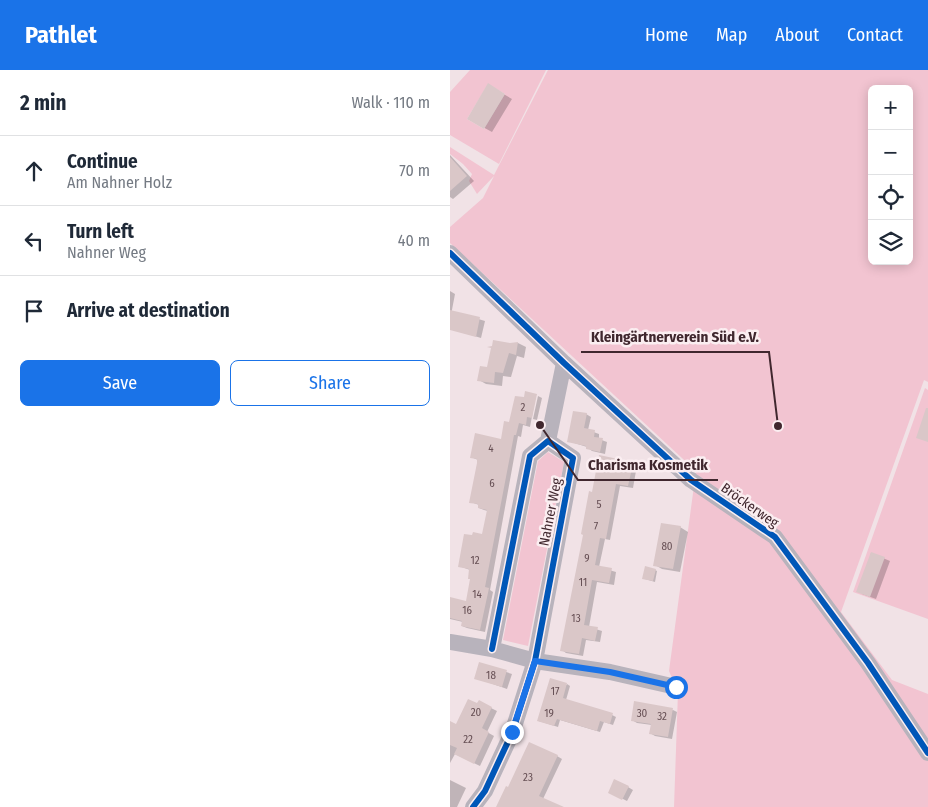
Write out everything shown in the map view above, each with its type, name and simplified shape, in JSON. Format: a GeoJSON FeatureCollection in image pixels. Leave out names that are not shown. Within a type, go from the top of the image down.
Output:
{"type":"FeatureCollection","features":[{"type":"Feature","properties":{"kind":"street","name":"Bröckerweg"},"geometry":{"type":"LineString","coordinates":[[450,253],[564,363],[691,480],[775,536],[868,663],[928,753]]}},
{"type":"Feature","properties":{"kind":"street"},"geometry":{"type":"LineString","coordinates":[[492,649],[530,456],[548,441],[564,363]]}},
{"type":"Feature","properties":{"kind":"street","name":"Nahner Weg"},"geometry":{"type":"LineString","coordinates":[[474,807],[485,791],[512,732],[535,661],[573,458],[548,441]]}},
{"type":"Feature","properties":{"kind":"street"},"geometry":{"type":"LineString","coordinates":[[450,642],[492,649],[535,661],[610,672],[676,687]]}},
{"type":"Feature","properties":{"kind":"shaded area"},"geometry":{"type":"Polygon","coordinates":[[[470,70],[546,70],[499,164],[450,135],[450,92],[470,70]],[[488,84],[467,119],[484,129],[505,94],[488,84]]]}},
{"type":"Feature","properties":{"kind":"shaded area"},"geometry":{"type":"Polygon","coordinates":[[[548,70],[928,70],[928,382],[924,380],[841,612],[892,680],[928,694],[928,807],[674,807],[678,692],[669,671],[696,471],[450,243],[450,227],[483,198],[494,176],[477,194],[469,181],[472,174],[450,154],[450,147],[494,175],[548,70]]]}},
{"type":"Feature","properties":{"kind":"shaded area"},"geometry":{"type":"Polygon","coordinates":[[[925,388],[928,390],[928,619],[853,592],[925,388]]]}},
{"type":"Feature","properties":{"kind":"shaded area"},"geometry":{"type":"Polygon","coordinates":[[[548,452],[564,462],[528,646],[503,640],[538,461],[548,452]]]}},
{"type":"Feature","properties":{"kind":"building"},"geometry":{"type":"Polygon","coordinates":[[[488,83],[505,94],[484,129],[467,119],[488,83]]]}},
{"type":"Feature","properties":{"kind":"building"},"geometry":{"type":"Polygon","coordinates":[[[450,157],[467,176],[450,191],[450,157]]]}},
{"type":"Feature","properties":{"kind":"building"},"geometry":{"type":"Polygon","coordinates":[[[450,310],[480,317],[476,337],[450,330],[450,310]]]}},
{"type":"Feature","properties":{"kind":"building"},"geometry":{"type":"Polygon","coordinates":[[[493,340],[510,343],[518,342],[516,355],[509,353],[503,373],[495,372],[494,383],[477,381],[480,366],[487,367],[491,348],[487,347],[492,346],[493,340]]]}},
{"type":"Feature","properties":{"kind":"building"},"geometry":{"type":"Polygon","coordinates":[[[525,391],[537,394],[532,418],[527,417],[526,425],[519,423],[516,435],[514,435],[485,587],[489,588],[480,630],[461,626],[462,621],[450,618],[450,597],[466,601],[470,579],[468,579],[469,569],[458,567],[464,534],[472,535],[473,532],[482,534],[487,510],[478,508],[478,504],[469,503],[477,463],[477,459],[470,458],[475,433],[501,439],[504,421],[509,422],[515,396],[524,397],[525,391]]]}},
{"type":"Feature","properties":{"kind":"building"},"geometry":{"type":"Polygon","coordinates":[[[926,408],[928,408],[928,442],[916,438],[926,408]]]}},
{"type":"Feature","properties":{"kind":"building"},"geometry":{"type":"Polygon","coordinates":[[[573,411],[587,413],[584,428],[595,430],[594,437],[603,438],[600,452],[586,449],[586,446],[567,442],[573,411]]]}},
{"type":"Feature","properties":{"kind":"building"},"geometry":{"type":"Polygon","coordinates":[[[599,455],[618,459],[617,465],[632,468],[628,486],[616,484],[606,539],[600,538],[595,565],[612,568],[609,583],[592,580],[584,625],[598,627],[595,641],[582,638],[579,654],[560,651],[583,535],[581,534],[589,491],[592,492],[599,455]]]}},
{"type":"Feature","properties":{"kind":"building"},"geometry":{"type":"Polygon","coordinates":[[[661,523],[681,526],[673,569],[653,566],[661,523]]]}},
{"type":"Feature","properties":{"kind":"building"},"geometry":{"type":"Polygon","coordinates":[[[871,552],[885,557],[870,597],[856,592],[871,552]]]}},
{"type":"Feature","properties":{"kind":"building"},"geometry":{"type":"Polygon","coordinates":[[[645,566],[656,569],[653,581],[642,579],[645,566]]]}},
{"type":"Feature","properties":{"kind":"building"},"geometry":{"type":"Polygon","coordinates":[[[479,662],[507,670],[502,687],[474,679],[479,662]]]}},
{"type":"Feature","properties":{"kind":"building"},"geometry":{"type":"Polygon","coordinates":[[[550,678],[567,683],[563,698],[613,713],[610,724],[600,721],[597,731],[557,719],[554,726],[537,721],[550,678]]]}},
{"type":"Feature","properties":{"kind":"building"},"geometry":{"type":"Polygon","coordinates":[[[468,699],[477,703],[479,700],[492,707],[482,728],[489,732],[474,764],[454,754],[457,748],[450,745],[450,721],[456,724],[468,699]]]}},
{"type":"Feature","properties":{"kind":"building"},"geometry":{"type":"Polygon","coordinates":[[[634,701],[673,708],[668,737],[649,734],[651,724],[631,721],[634,701]]]}},
{"type":"Feature","properties":{"kind":"building"},"geometry":{"type":"Polygon","coordinates":[[[529,742],[558,755],[539,796],[564,807],[496,807],[506,786],[508,787],[529,742]]]}},
{"type":"Feature","properties":{"kind":"building"},"geometry":{"type":"Polygon","coordinates":[[[614,779],[629,786],[622,800],[608,793],[614,779]]]}},
{"type":"Feature","properties":{"kind":"cycle path"},"geometry":{"type":"LineString","coordinates":[[450,253],[564,363],[691,480],[775,537],[868,663],[928,753]]}},
{"type":"Feature","properties":{"kind":"cycle path"},"geometry":{"type":"LineString","coordinates":[[473,807],[485,791],[512,733],[535,661],[573,458],[548,441],[530,456],[492,649]]}},
{"type":"Feature","properties":{"kind":"place","name":"Charisma Kosmetik"},"geometry":{"type":"Point","coordinates":[540,425]}},
{"type":"Feature","properties":{"kind":"place","name":"Kleingärtnerverein Süd e.V."},"geometry":{"type":"Point","coordinates":[778,426]}},
{"type":"Feature","properties":{"kind":"route"},"geometry":{"type":"LineString","coordinates":[[512,732],[535,661],[610,672],[676,687]]}}]}
